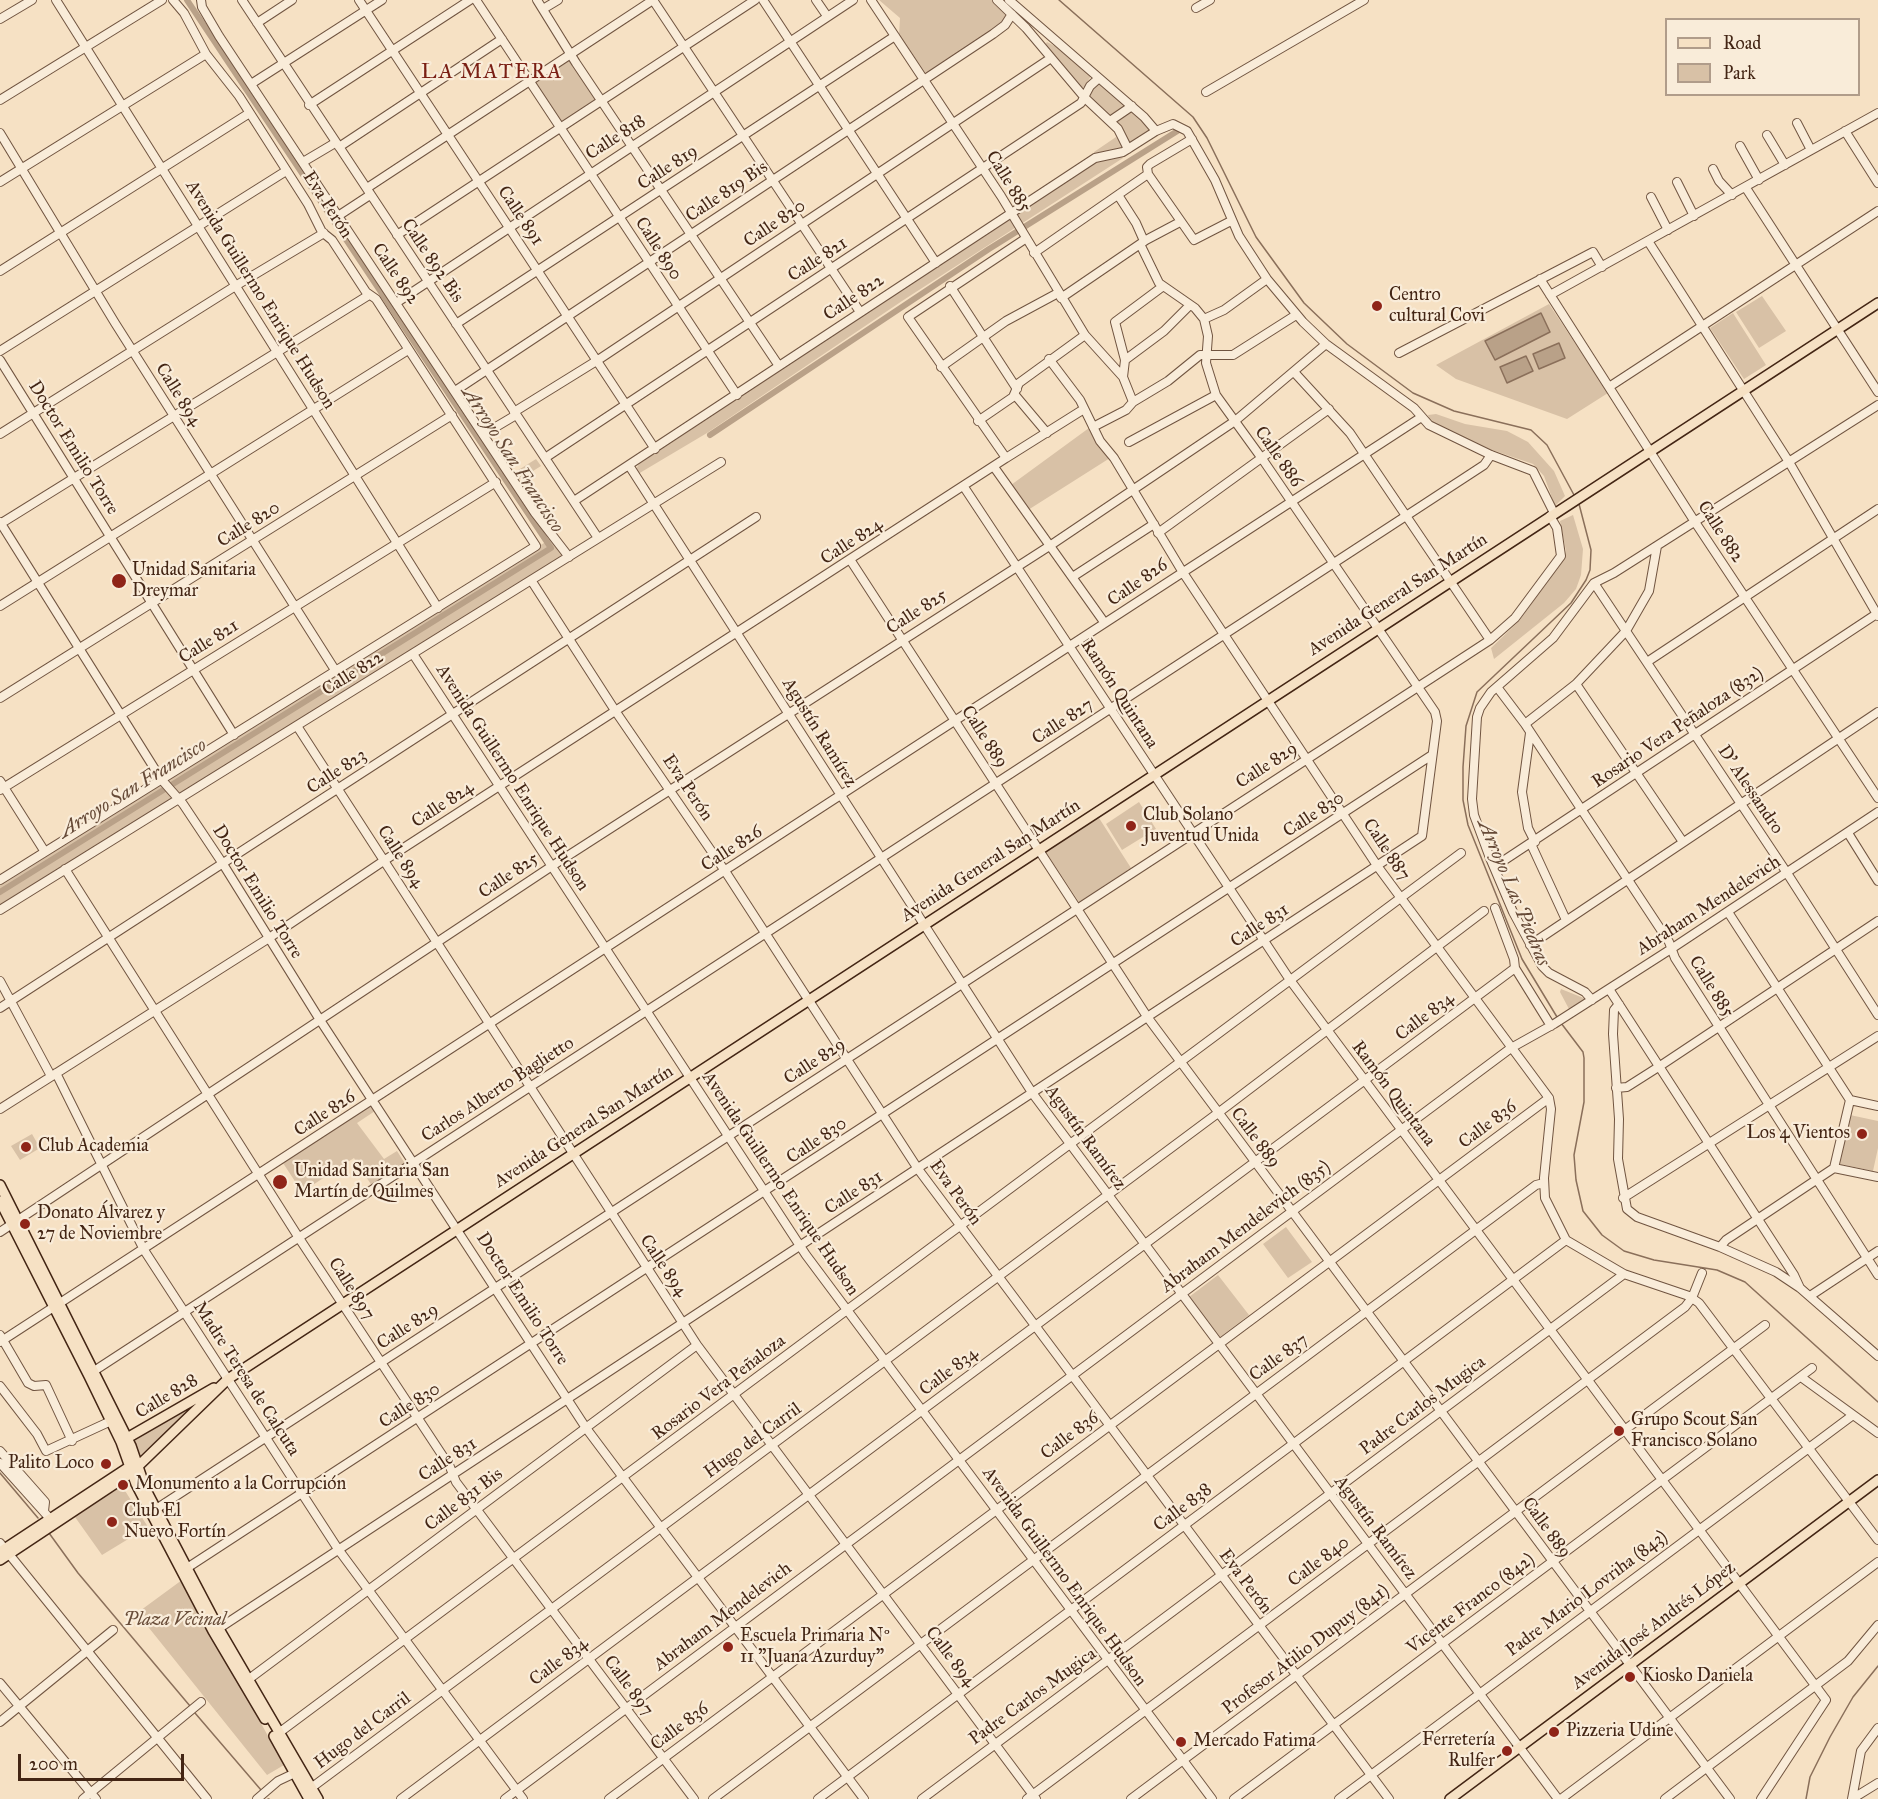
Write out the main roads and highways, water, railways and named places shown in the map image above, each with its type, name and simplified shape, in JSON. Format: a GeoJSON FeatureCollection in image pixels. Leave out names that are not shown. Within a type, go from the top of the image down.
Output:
{"type":"FeatureCollection","features":[{"type":"Feature","properties":{"kind":"main road","name":"Avenida General San Martín"},"geometry":{"type":"LineString","coordinates":[[3,1551],[49,1517],[132,1469],[228,1379],[1878,303]]}},
{"type":"Feature","properties":{"kind":"main road"},"geometry":{"type":"LineString","coordinates":[[0,1185],[15,1222],[111,1422],[124,1441]]}},
{"type":"Feature","properties":{"kind":"main road"},"geometry":{"type":"LineString","coordinates":[[0,1201],[15,1222]]}},
{"type":"Feature","properties":{"kind":"main road"},"geometry":{"type":"LineString","coordinates":[[57,1306],[94,1371],[124,1441],[132,1469],[216,1630],[309,1793]]}},
{"type":"Feature","properties":{"kind":"main road","name":"Calle 828"},"geometry":{"type":"LineString","coordinates":[[124,1441],[228,1379]]}},
{"type":"Feature","properties":{"kind":"main road"},"geometry":{"type":"LineString","coordinates":[[132,1469],[187,1568],[216,1630],[249,1679],[294,1773],[309,1793],[318,1799]]}},
{"type":"Feature","properties":{"kind":"main road","name":"Avenida José Andrés López"},"geometry":{"type":"LineString","coordinates":[[1450,1799],[1878,1480]]}},
{"type":"Feature","properties":{"kind":"waterway","name":"Arroyo San Francisco"},"geometry":{"type":"LineString","coordinates":[[0,892],[551,548],[187,0]]}},
{"type":"Feature","properties":{"kind":"waterway","name":"Arroyo Las Piedras"},"geometry":{"type":"LineString","coordinates":[[1059,0],[1193,117],[1207,138],[1256,237],[1304,303],[1347,344],[1413,393],[1454,411],[1531,430],[1547,445],[1574,495]]}},
{"type":"Feature","properties":{"kind":"waterway"},"geometry":{"type":"LineString","coordinates":[[710,435],[989,249],[1179,130]]}},
{"type":"Feature","properties":{"kind":"waterway","name":"Arroyo Las Piedras"},"geometry":{"type":"LineString","coordinates":[[1557,1017],[1522,959],[1468,825],[1463,800],[1463,767],[1466,726],[1477,692],[1571,603],[1586,580],[1590,570],[1591,550],[1579,504]]}},
{"type":"Feature","properties":{"kind":"waterway","name":"Arroyo Las Piedras"},"geometry":{"type":"LineString","coordinates":[[1561,1023],[1583,1052],[1584,1102],[1574,1155],[1576,1180],[1583,1211],[1602,1235],[1624,1251],[1654,1260],[1717,1270],[1745,1282],[1878,1402]]}},
{"type":"Feature","properties":{"kind":"waterway"},"geometry":{"type":"LineString","coordinates":[[0,1473],[38,1518]]}},
{"type":"Feature","properties":{"kind":"waterway"},"geometry":{"type":"LineString","coordinates":[[49,1533],[78,1573],[190,1706]]}},
{"type":"Feature","properties":{"kind":"waterway","name":"Arroyo Las Piedras"},"geometry":{"type":"LineString","coordinates":[[1806,1799],[1810,1777],[1830,1737],[1853,1697],[1878,1666]]}},
{"type":"Feature","properties":{"kind":"waterway"},"geometry":{"type":"LineString","coordinates":[[195,1713],[261,1790]]}},
{"type":"Feature","properties":{"kind":"place","name":"Centro cultural Covi"},"geometry":{"type":"Point","coordinates":[1377,306]}},
{"type":"Feature","properties":{"kind":"place","name":"Unidad Sanitaria Dreymar"},"geometry":{"type":"Point","coordinates":[119,581]}},
{"type":"Feature","properties":{"kind":"place","name":"Club Solano Juventud Unida"},"geometry":{"type":"Point","coordinates":[1131,826]}},
{"type":"Feature","properties":{"kind":"place","name":"Los 4 Vientos"},"geometry":{"type":"Point","coordinates":[1862,1134]}},
{"type":"Feature","properties":{"kind":"place","name":"Club Academia"},"geometry":{"type":"Point","coordinates":[26,1147]}},
{"type":"Feature","properties":{"kind":"place","name":"Unidad Sanitaria San Martín de Quilmes"},"geometry":{"type":"Point","coordinates":[280,1182]}},
{"type":"Feature","properties":{"kind":"place","name":"Donato Álvarez y 27 de Noviembre"},"geometry":{"type":"Point","coordinates":[25,1224]}},
{"type":"Feature","properties":{"kind":"place","name":"Grupo Scout San Francisco Solano"},"geometry":{"type":"Point","coordinates":[1619,1431]}},
{"type":"Feature","properties":{"kind":"place","name":"Palito Loco"},"geometry":{"type":"Point","coordinates":[106,1464]}},
{"type":"Feature","properties":{"kind":"place","name":"Monumento a la Corrupción"},"geometry":{"type":"Point","coordinates":[123,1485]}},
{"type":"Feature","properties":{"kind":"place","name":"Club El Nuevo Fortín"},"geometry":{"type":"Point","coordinates":[112,1522]}},
{"type":"Feature","properties":{"kind":"place","name":"Escuela Primaria Nº 11 \"Juana Azurduy\""},"geometry":{"type":"Point","coordinates":[728,1647]}},
{"type":"Feature","properties":{"kind":"place","name":"Kiosko Daniela"},"geometry":{"type":"Point","coordinates":[1630,1677]}},
{"type":"Feature","properties":{"kind":"place","name":"Pizzeria Udine"},"geometry":{"type":"Point","coordinates":[1554,1732]}},
{"type":"Feature","properties":{"kind":"place","name":"Mercado Fatima"},"geometry":{"type":"Point","coordinates":[1181,1742]}},
{"type":"Feature","properties":{"kind":"place","name":"Ferretería Rulfer"},"geometry":{"type":"Point","coordinates":[1507,1751]}},
{"type":"Feature","properties":{"kind":"district","name":"LA MATERA"},"geometry":{"type":"Point","coordinates":[492,73]}},
{"type":"Feature","properties":{"kind":"park label","name":"Plaza Vecinal"},"geometry":{"type":"Point","coordinates":[175,1621]}}]}
